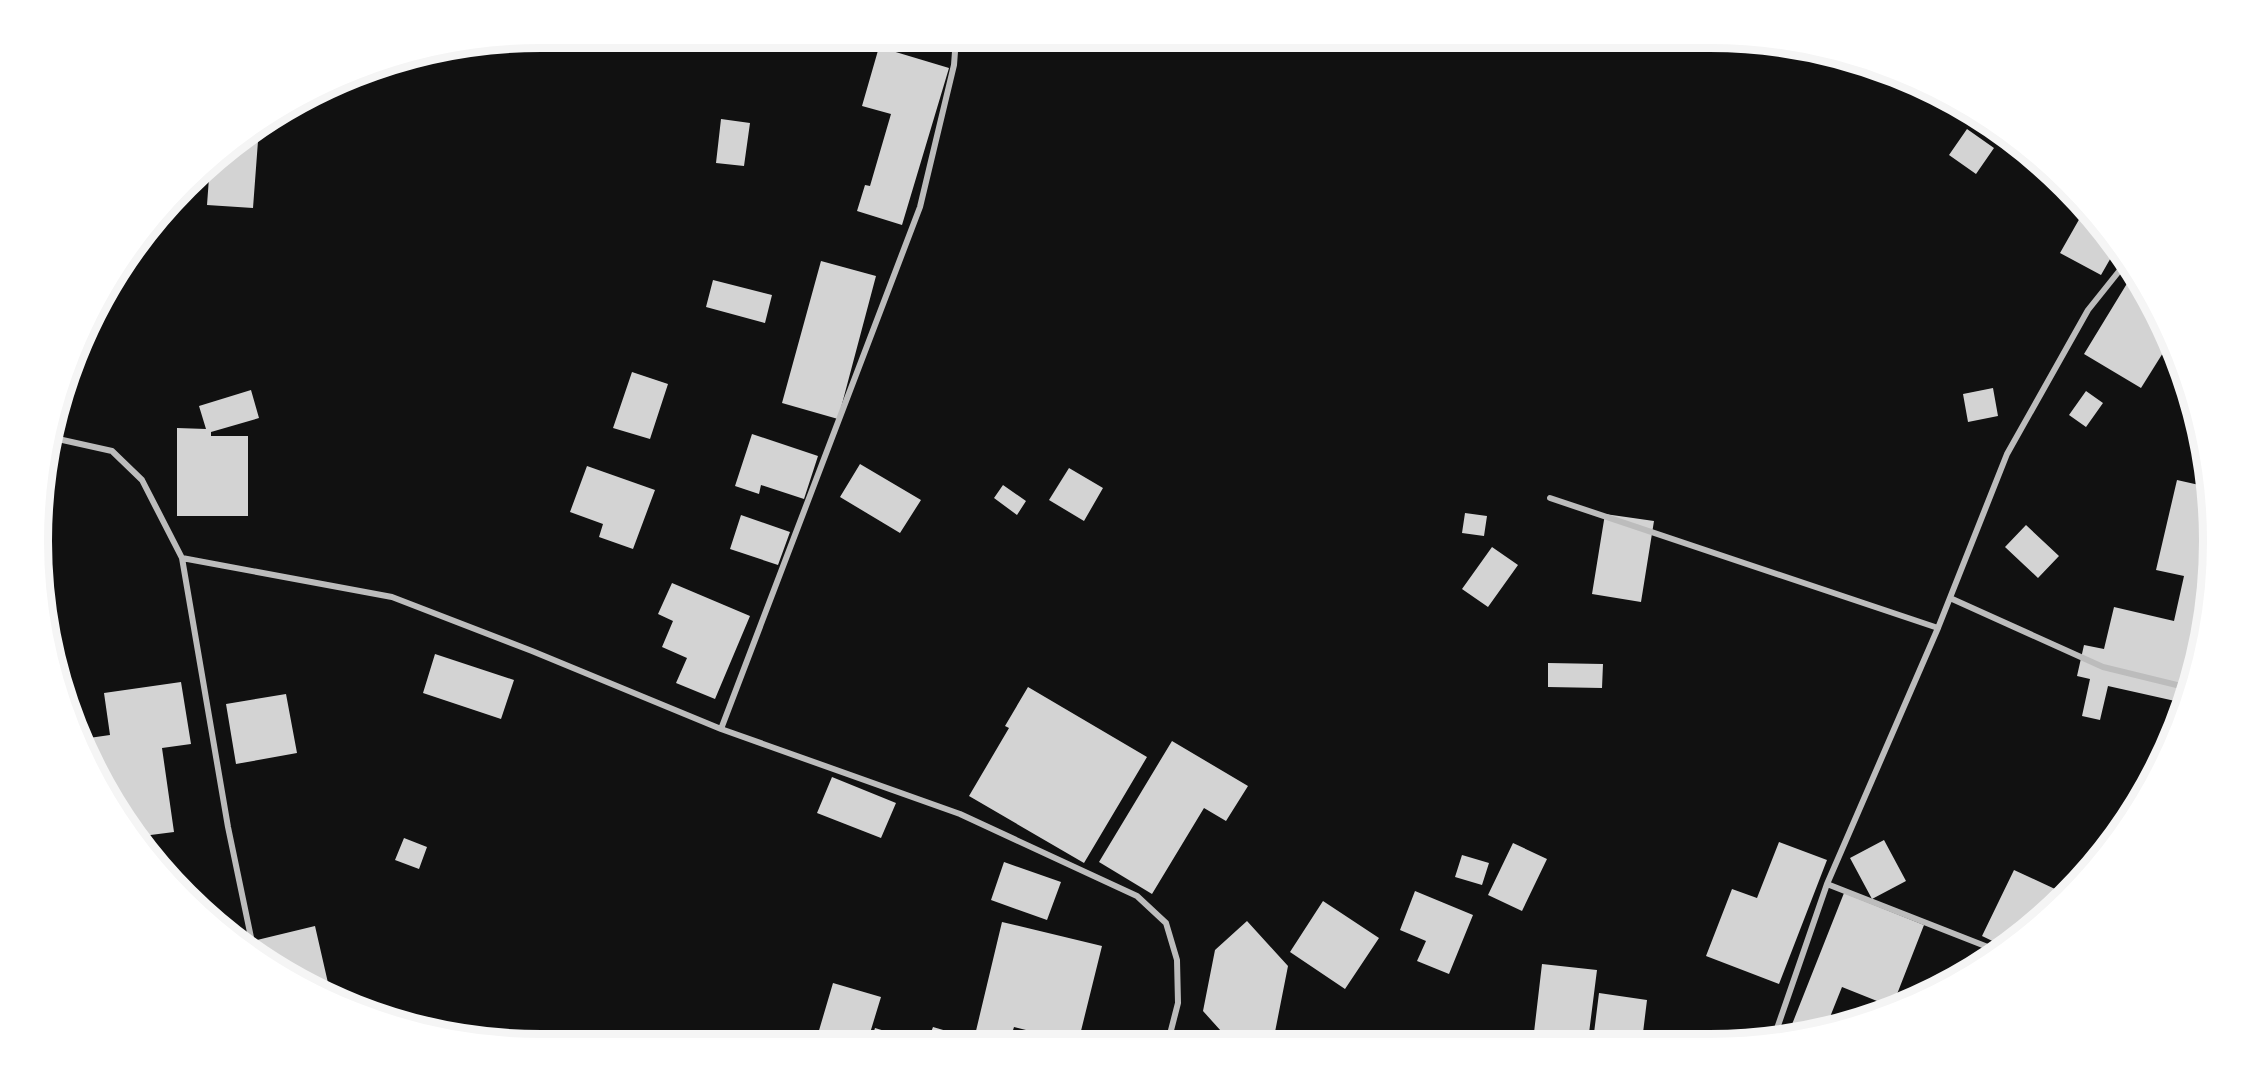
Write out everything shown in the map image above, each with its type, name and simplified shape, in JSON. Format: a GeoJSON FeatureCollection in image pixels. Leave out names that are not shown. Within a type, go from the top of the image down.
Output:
{"type":"FeatureCollection","features":[{"type":"Feature","properties":{"kind":"street"},"geometry":{"type":"LineString","coordinates":[[721,729],[920,207],[954,65],[955,48]]}},
{"type":"Feature","properties":{"kind":"street"},"geometry":{"type":"LineString","coordinates":[[1777,1030],[1827,884],[1938,628],[2007,454],[2088,310],[2121,269]]}},
{"type":"Feature","properties":{"kind":"street"},"geometry":{"type":"LineString","coordinates":[[58,439],[112,452],[142,480],[182,558],[228,827],[251,940]]}},
{"type":"Feature","properties":{"kind":"street"},"geometry":{"type":"LineString","coordinates":[[1550,498],[1938,628]]}},
{"type":"Feature","properties":{"kind":"street"},"geometry":{"type":"LineString","coordinates":[[182,558],[392,597],[532,651],[721,729],[960,814],[1137,896],[1166,923],[1177,960],[1178,1003],[1170,1034]]}},
{"type":"Feature","properties":{"kind":"street"},"geometry":{"type":"LineString","coordinates":[[1950,598],[2103,667],[2181,686]]}},
{"type":"Feature","properties":{"kind":"street"},"geometry":{"type":"LineString","coordinates":[[1827,884],[1989,947]]}},
{"type":"Feature","properties":{"kind":"building"},"geometry":{"type":"Polygon","coordinates":[[[879,48],[949,68],[902,225],[857,211],[865,185],[870,186],[891,114],[862,106],[879,48]]]}},
{"type":"Feature","properties":{"kind":"building"},"geometry":{"type":"Polygon","coordinates":[[[721,119],[750,123],[744,166],[716,163],[721,119]]]}},
{"type":"Feature","properties":{"kind":"building"},"geometry":{"type":"Polygon","coordinates":[[[1967,129],[1994,148],[1976,174],[1949,155],[1967,129]]]}},
{"type":"Feature","properties":{"kind":"building"},"geometry":{"type":"Polygon","coordinates":[[[254,141],[258,141],[253,208],[207,205],[209,176],[254,141]]]}},
{"type":"Feature","properties":{"kind":"building"},"geometry":{"type":"Polygon","coordinates":[[[2081,216],[2112,256],[2101,275],[2060,253],[2081,216]]]}},
{"type":"Feature","properties":{"kind":"building"},"geometry":{"type":"Polygon","coordinates":[[[821,261],[876,276],[838,419],[782,403],[821,261]]]}},
{"type":"Feature","properties":{"kind":"building"},"geometry":{"type":"Polygon","coordinates":[[[713,280],[772,295],[765,323],[706,307],[713,280]]]}},
{"type":"Feature","properties":{"kind":"building"},"geometry":{"type":"Polygon","coordinates":[[[2129,281],[2164,351],[2141,388],[2084,354],[2129,281]]]}},
{"type":"Feature","properties":{"kind":"building"},"geometry":{"type":"Polygon","coordinates":[[[632,372],[668,384],[650,439],[613,428],[632,372]]]}},
{"type":"Feature","properties":{"kind":"building"},"geometry":{"type":"Polygon","coordinates":[[[1993,388],[1998,416],[1968,422],[1963,394],[1993,388]]]}},
{"type":"Feature","properties":{"kind":"building"},"geometry":{"type":"Polygon","coordinates":[[[251,390],[259,418],[211,432],[211,436],[248,436],[248,516],[177,516],[177,428],[206,429],[199,406],[251,390]]]}},
{"type":"Feature","properties":{"kind":"building"},"geometry":{"type":"Polygon","coordinates":[[[2086,391],[2103,403],[2086,427],[2069,415],[2086,391]]]}},
{"type":"Feature","properties":{"kind":"building"},"geometry":{"type":"Polygon","coordinates":[[[752,434],[818,456],[804,499],[761,485],[759,494],[735,486],[752,434]]]}},
{"type":"Feature","properties":{"kind":"building"},"geometry":{"type":"Polygon","coordinates":[[[860,464],[921,500],[900,533],[840,497],[860,464]]]}},
{"type":"Feature","properties":{"kind":"building"},"geometry":{"type":"Polygon","coordinates":[[[587,466],[655,490],[633,549],[599,537],[603,524],[570,512],[587,466]]]}},
{"type":"Feature","properties":{"kind":"building"},"geometry":{"type":"Polygon","coordinates":[[[1069,468],[1103,488],[1084,521],[1049,500],[1069,468]]]}},
{"type":"Feature","properties":{"kind":"building"},"geometry":{"type":"Polygon","coordinates":[[[2177,480],[2200,485],[2203,541],[2199,605],[2194,637],[2176,701],[2108,686],[2100,720],[2082,716],[2090,679],[2077,676],[2084,645],[2104,649],[2114,607],[2174,621],[2184,576],[2156,570],[2177,480]]]}},
{"type":"Feature","properties":{"kind":"building"},"geometry":{"type":"Polygon","coordinates":[[[1003,485],[1026,501],[1017,515],[994,498],[1003,485]]]}},
{"type":"Feature","properties":{"kind":"building"},"geometry":{"type":"Polygon","coordinates":[[[1465,513],[1487,516],[1484,536],[1462,533],[1465,513]]]}},
{"type":"Feature","properties":{"kind":"building"},"geometry":{"type":"Polygon","coordinates":[[[1605,514],[1654,521],[1641,602],[1592,594],[1605,514]]]}},
{"type":"Feature","properties":{"kind":"building"},"geometry":{"type":"Polygon","coordinates":[[[741,515],[790,532],[778,565],[730,549],[741,515]]]}},
{"type":"Feature","properties":{"kind":"building"},"geometry":{"type":"Polygon","coordinates":[[[2026,525],[2059,556],[2038,578],[2005,547],[2026,525]]]}},
{"type":"Feature","properties":{"kind":"building"},"geometry":{"type":"Polygon","coordinates":[[[1492,547],[1518,565],[1488,607],[1462,589],[1492,547]]]}},
{"type":"Feature","properties":{"kind":"building"},"geometry":{"type":"Polygon","coordinates":[[[672,583],[750,616],[715,699],[676,683],[687,658],[662,647],[673,621],[658,614],[672,583]]]}},
{"type":"Feature","properties":{"kind":"building"},"geometry":{"type":"Polygon","coordinates":[[[435,654],[514,680],[501,719],[423,693],[435,654]]]}},
{"type":"Feature","properties":{"kind":"building"},"geometry":{"type":"Polygon","coordinates":[[[1548,663],[1603,664],[1602,688],[1548,687],[1548,663]]]}},
{"type":"Feature","properties":{"kind":"building"},"geometry":{"type":"Polygon","coordinates":[[[181,682],[191,744],[162,748],[174,832],[146,836],[114,788],[99,759],[90,738],[110,735],[104,693],[181,682]]]}},
{"type":"Feature","properties":{"kind":"building"},"geometry":{"type":"Polygon","coordinates":[[[1028,687],[1147,757],[1084,863],[969,796],[1009,728],[1005,726],[1028,687]]]}},
{"type":"Feature","properties":{"kind":"building"},"geometry":{"type":"Polygon","coordinates":[[[286,694],[297,753],[236,764],[226,704],[286,694]]]}},
{"type":"Feature","properties":{"kind":"building"},"geometry":{"type":"Polygon","coordinates":[[[1172,741],[1248,786],[1226,821],[1204,808],[1152,894],[1099,862],[1172,741]]]}},
{"type":"Feature","properties":{"kind":"building"},"geometry":{"type":"Polygon","coordinates":[[[832,777],[896,803],[881,838],[817,813],[832,777]]]}},
{"type":"Feature","properties":{"kind":"building"},"geometry":{"type":"Polygon","coordinates":[[[404,838],[427,847],[419,869],[395,860],[404,838]]]}},
{"type":"Feature","properties":{"kind":"building"},"geometry":{"type":"Polygon","coordinates":[[[1884,840],[1906,881],[1872,899],[1850,858],[1884,840]]]}},
{"type":"Feature","properties":{"kind":"building"},"geometry":{"type":"Polygon","coordinates":[[[1779,842],[1827,860],[1779,984],[1706,956],[1732,889],[1757,898],[1779,842]]]}},
{"type":"Feature","properties":{"kind":"building"},"geometry":{"type":"Polygon","coordinates":[[[1513,843],[1547,859],[1522,911],[1488,895],[1513,843]]]}},
{"type":"Feature","properties":{"kind":"building"},"geometry":{"type":"Polygon","coordinates":[[[1462,855],[1489,863],[1482,885],[1455,877],[1462,855]]]}},
{"type":"Feature","properties":{"kind":"building"},"geometry":{"type":"Polygon","coordinates":[[[1004,862],[1061,882],[1047,920],[991,900],[1004,862]]]}},
{"type":"Feature","properties":{"kind":"building"},"geometry":{"type":"Polygon","coordinates":[[[2014,870],[2055,889],[2051,897],[2035,912],[1996,943],[1982,936],[2014,870]]]}},
{"type":"Feature","properties":{"kind":"building"},"geometry":{"type":"Polygon","coordinates":[[[1415,891],[1473,915],[1449,974],[1417,961],[1426,941],[1400,930],[1415,891]]]}},
{"type":"Feature","properties":{"kind":"building"},"geometry":{"type":"Polygon","coordinates":[[[1844,893],[1924,925],[1896,997],[1881,1003],[1842,987],[1829,1019],[1791,1027],[1844,893]]]}},
{"type":"Feature","properties":{"kind":"building"},"geometry":{"type":"Polygon","coordinates":[[[1323,901],[1379,938],[1345,989],[1290,952],[1323,901]]]}},
{"type":"Feature","properties":{"kind":"building"},"geometry":{"type":"Polygon","coordinates":[[[1247,921],[1288,966],[1275,1032],[1279,1034],[1218,1034],[1221,1031],[1203,1011],[1215,950],[1247,921]]]}},
{"type":"Feature","properties":{"kind":"building"},"geometry":{"type":"Polygon","coordinates":[[[1002,922],[1102,946],[1080,1034],[1042,1034],[1014,1027],[1012,1034],[975,1034],[1002,922]]]}},
{"type":"Feature","properties":{"kind":"building"},"geometry":{"type":"Polygon","coordinates":[[[315,926],[329,986],[267,951],[258,944],[257,940],[315,926]]]}},
{"type":"Feature","properties":{"kind":"building"},"geometry":{"type":"Polygon","coordinates":[[[1542,964],[1597,970],[1589,1034],[1534,1034],[1542,964]]]}},
{"type":"Feature","properties":{"kind":"building"},"geometry":{"type":"Polygon","coordinates":[[[833,983],[881,997],[870,1034],[818,1034],[833,983]]]}},
{"type":"Feature","properties":{"kind":"building"},"geometry":{"type":"Polygon","coordinates":[[[1599,993],[1647,1000],[1643,1034],[1594,1034],[1599,993]]]}},
{"type":"Feature","properties":{"kind":"building"},"geometry":{"type":"Polygon","coordinates":[[[933,1027],[957,1034],[930,1034],[933,1027]]]}},
{"type":"Feature","properties":{"kind":"building"},"geometry":{"type":"Polygon","coordinates":[[[875,1028],[895,1034],[873,1034],[875,1028]]]}}]}
